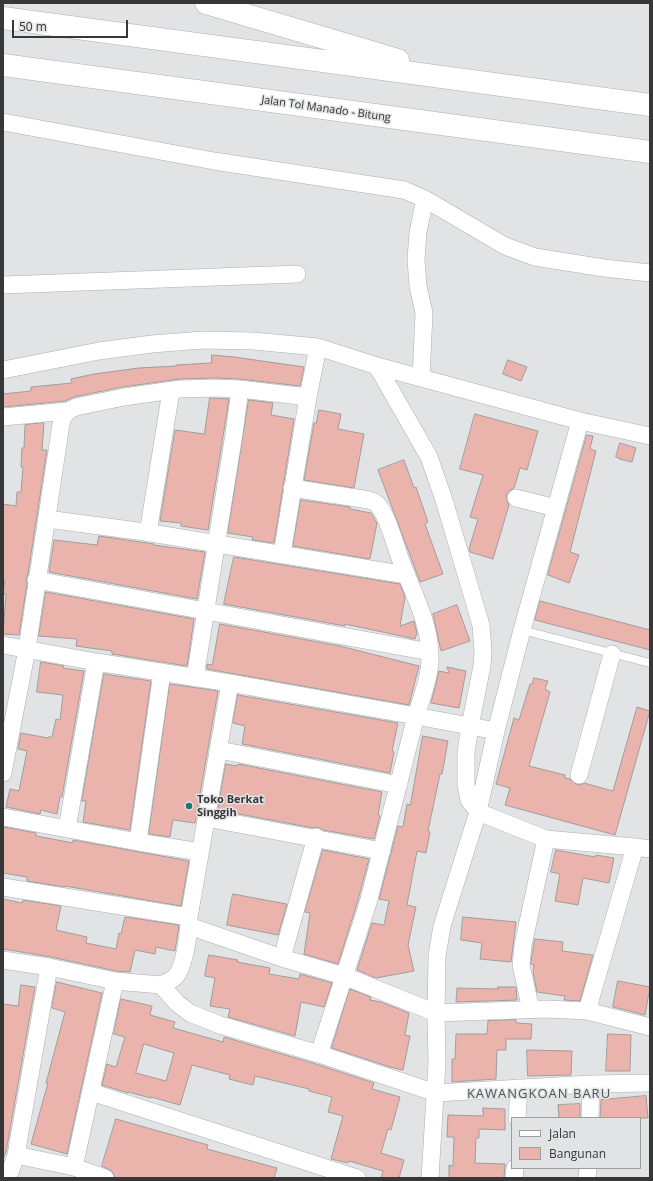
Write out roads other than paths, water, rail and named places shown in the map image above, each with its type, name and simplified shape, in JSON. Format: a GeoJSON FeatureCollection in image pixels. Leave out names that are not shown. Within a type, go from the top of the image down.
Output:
{"type":"FeatureCollection","features":[{"type":"Feature","properties":{"kind":"highway"},"geometry":{"type":"LineString","coordinates":[[206,3],[467,80]]}},
{"type":"Feature","properties":{"kind":"highway"},"geometry":{"type":"LineString","coordinates":[[3,18],[650,105]]}},
{"type":"Feature","properties":{"kind":"highway","name":"Jalan Tol Manado - Bitung"},"geometry":{"type":"LineString","coordinates":[[3,65],[650,152]]}},
{"type":"Feature","properties":{"kind":"street"},"geometry":{"type":"LineString","coordinates":[[3,122],[214,161],[404,190],[425,199],[505,246],[535,256],[604,268],[650,273]]}},
{"type":"Feature","properties":{"kind":"street"},"geometry":{"type":"LineString","coordinates":[[421,378],[424,313],[418,286],[416,259],[418,232],[425,199]]}},
{"type":"Feature","properties":{"kind":"street"},"geometry":{"type":"LineString","coordinates":[[3,285],[297,274]]}},
{"type":"Feature","properties":{"kind":"street"},"geometry":{"type":"LineString","coordinates":[[3,370],[99,351],[152,344],[202,340],[253,341],[318,347],[377,366],[580,421],[650,436]]}},
{"type":"Feature","properties":{"kind":"street"},"geometry":{"type":"LineString","coordinates":[[282,554],[292,488],[318,347]]}},
{"type":"Feature","properties":{"kind":"street"},"geometry":{"type":"LineString","coordinates":[[377,366],[429,457],[447,508],[481,625],[483,651],[482,666],[466,752],[466,785],[470,800],[478,812],[546,839],[643,848],[587,1011]]}},
{"type":"Feature","properties":{"kind":"street"},"geometry":{"type":"LineString","coordinates":[[3,417],[68,411],[87,404],[170,390],[214,388],[240,389],[308,397]]}},
{"type":"Feature","properties":{"kind":"street"},"geometry":{"type":"LineString","coordinates":[[195,678],[240,389]]}},
{"type":"Feature","properties":{"kind":"street"},"geometry":{"type":"LineString","coordinates":[[148,533],[170,390]]}},
{"type":"Feature","properties":{"kind":"street"},"geometry":{"type":"LineString","coordinates":[[3,773],[27,649],[60,424],[68,411]]}},
{"type":"Feature","properties":{"kind":"street"},"geometry":{"type":"LineString","coordinates":[[430,1178],[437,1063],[437,956],[442,926],[478,812],[496,731],[522,630],[580,421]]}},
{"type":"Feature","properties":{"kind":"street"},"geometry":{"type":"LineString","coordinates":[[292,488],[369,500],[376,504],[384,516],[421,610],[428,635],[430,652],[430,669],[416,716],[368,903],[319,1054]]}},
{"type":"Feature","properties":{"kind":"street"},"geometry":{"type":"LineString","coordinates":[[516,498],[556,508]]}},
{"type":"Feature","properties":{"kind":"street"},"geometry":{"type":"LineString","coordinates":[[47,519],[148,533],[406,575]]}},
{"type":"Feature","properties":{"kind":"street"},"geometry":{"type":"LineString","coordinates":[[36,580],[430,652]]}},
{"type":"Feature","properties":{"kind":"street"},"geometry":{"type":"LineString","coordinates":[[3,645],[96,662],[230,683],[496,731]]}},
{"type":"Feature","properties":{"kind":"street"},"geometry":{"type":"LineString","coordinates":[[579,775],[612,654]]}},
{"type":"Feature","properties":{"kind":"street"},"geometry":{"type":"LineString","coordinates":[[67,829],[96,662]]}},
{"type":"Feature","properties":{"kind":"street"},"geometry":{"type":"LineString","coordinates":[[138,842],[162,672]]}},
{"type":"Feature","properties":{"kind":"street"},"geometry":{"type":"LineString","coordinates":[[3,960],[49,967],[115,981],[161,985],[176,977],[181,967],[230,683]]}},
{"type":"Feature","properties":{"kind":"street"},"geometry":{"type":"LineString","coordinates":[[219,750],[399,785]]}},
{"type":"Feature","properties":{"kind":"street"},"geometry":{"type":"LineString","coordinates":[[3,817],[200,852]]}},
{"type":"Feature","properties":{"kind":"street"},"geometry":{"type":"LineString","coordinates":[[206,818],[382,851]]}},
{"type":"Feature","properties":{"kind":"street"},"geometry":{"type":"LineString","coordinates":[[282,958],[316,838]]}},
{"type":"Feature","properties":{"kind":"street"},"geometry":{"type":"LineString","coordinates":[[531,1010],[521,965],[523,945],[546,839]]}},
{"type":"Feature","properties":{"kind":"street"},"geometry":{"type":"LineString","coordinates":[[3,887],[189,922],[282,958],[344,976],[436,1013],[531,1010],[587,1011],[650,1027]]}},
{"type":"Feature","properties":{"kind":"street"},"geometry":{"type":"LineString","coordinates":[[8,1178],[16,1155],[49,967]]}},
{"type":"Feature","properties":{"kind":"street"},"geometry":{"type":"LineString","coordinates":[[74,1167],[115,981]]}},
{"type":"Feature","properties":{"kind":"street"},"geometry":{"type":"LineString","coordinates":[[161,985],[177,1003],[190,1013],[220,1025],[319,1054],[436,1093],[591,1084],[650,1083]]}},
{"type":"Feature","properties":{"kind":"street"},"geometry":{"type":"LineString","coordinates":[[590,1117],[591,1084]]}},
{"type":"Feature","properties":{"kind":"street"},"geometry":{"type":"LineString","coordinates":[[517,1117],[519,1088]]}},
{"type":"Feature","properties":{"kind":"street"},"geometry":{"type":"LineString","coordinates":[[91,1092],[357,1178]]}},
{"type":"Feature","properties":{"kind":"street"},"geometry":{"type":"LineString","coordinates":[[16,1155],[74,1167],[105,1178]]}},
{"type":"Feature","properties":{"kind":"lane"},"geometry":{"type":"LineString","coordinates":[[522,630],[650,664]]}},
{"type":"Feature","properties":{"kind":"place","name":"Toko Berkat Singgih"},"geometry":{"type":"Point","coordinates":[189,806]}},
{"type":"Feature","properties":{"kind":"district","name":"KAWANGKOAN BARU"},"geometry":{"type":"Point","coordinates":[539,1094]}}]}
